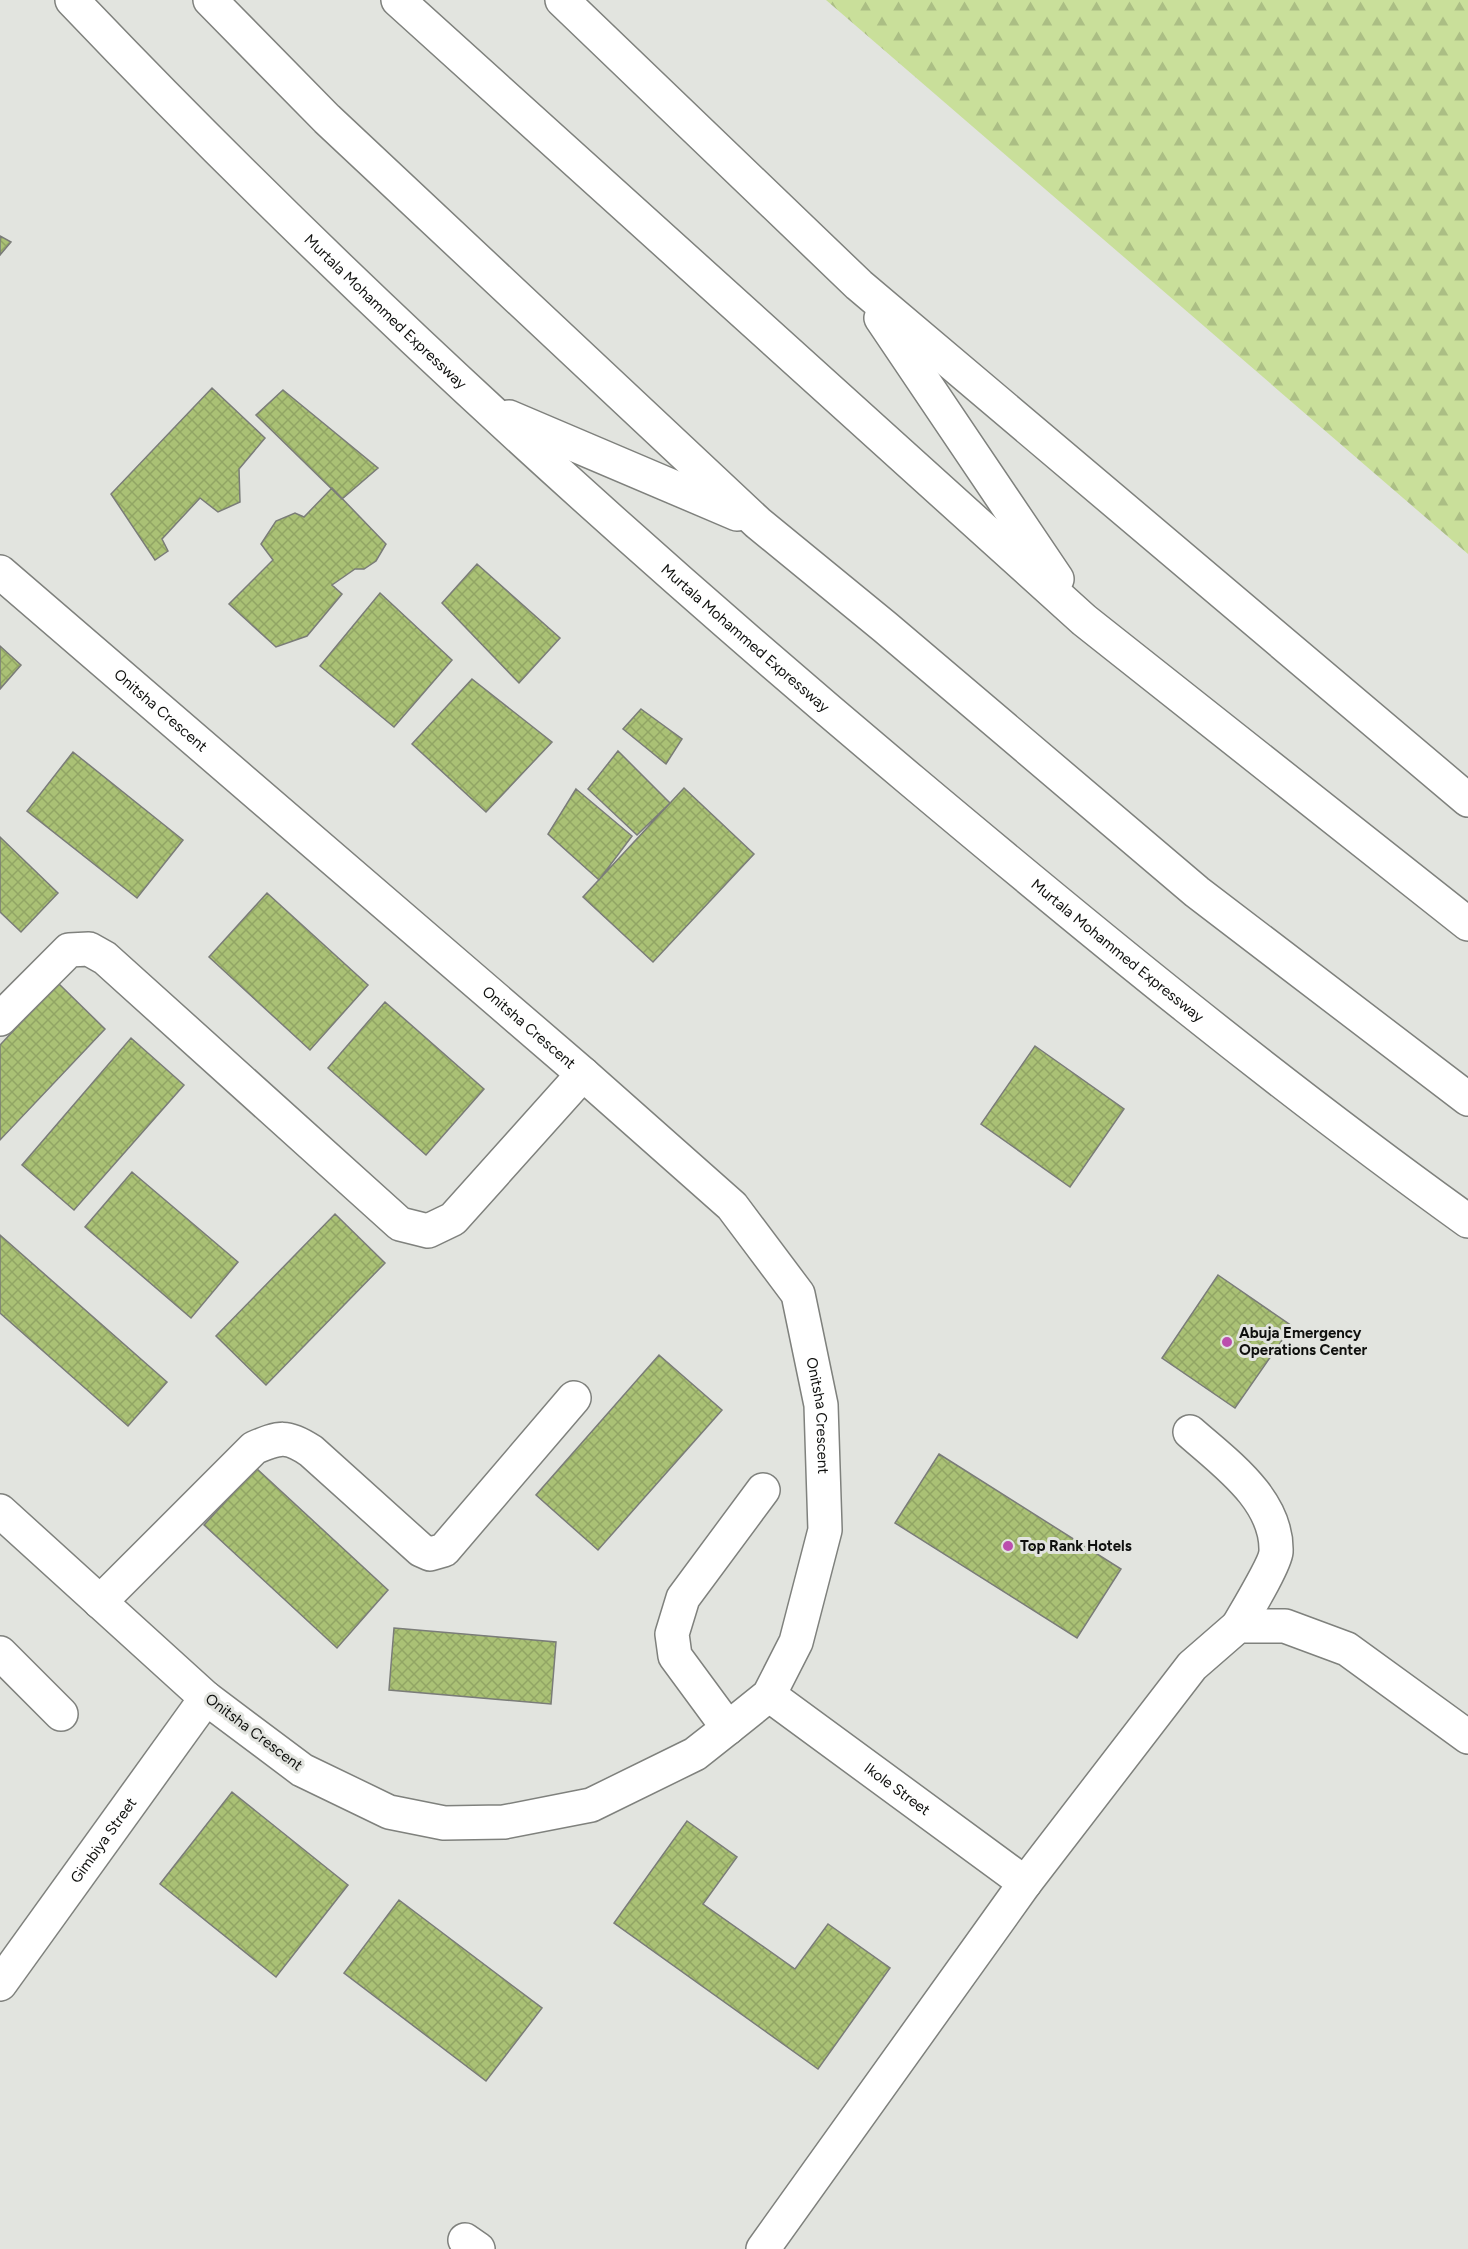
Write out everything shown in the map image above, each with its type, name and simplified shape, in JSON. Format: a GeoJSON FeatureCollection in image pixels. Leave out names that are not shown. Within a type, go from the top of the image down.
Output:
{"type":"FeatureCollection","features":[{"type":"Feature","properties":{"kind":"main road","name":"Murtala Mohammed Expressway"},"geometry":{"type":"LineString","coordinates":[[72,0],[184,118],[484,407],[746,642],[1085,927],[1375,1154],[1468,1221]]}},
{"type":"Feature","properties":{"kind":"main road"},"geometry":{"type":"LineString","coordinates":[[210,0],[327,119],[758,523],[885,627],[1197,892],[1468,1100]]}},
{"type":"Feature","properties":{"kind":"main road"},"geometry":{"type":"LineString","coordinates":[[398,0],[1084,620],[1468,924]]}},
{"type":"Feature","properties":{"kind":"main road"},"geometry":{"type":"LineString","coordinates":[[562,0],[860,285],[1468,800]]}},
{"type":"Feature","properties":{"kind":"main road"},"geometry":{"type":"LineString","coordinates":[[860,285],[1084,620]]}},
{"type":"Feature","properties":{"kind":"main road"},"geometry":{"type":"LineString","coordinates":[[484,407],[758,523]]}},
{"type":"Feature","properties":{"kind":"main road","name":"Onitsha Crescent"},"geometry":{"type":"LineString","coordinates":[[0,572],[583,1074],[732,1206],[798,1294],[821,1405],[825,1530],[796,1642],[770,1695],[728,1728],[694,1754],[591,1805],[504,1822],[444,1823],[389,1812],[302,1770],[206,1698],[100,1602],[2,1518]]}},
{"type":"Feature","properties":{"kind":"main road"},"geometry":{"type":"LineString","coordinates":[[0,1019],[69,950],[89,949],[105,958],[400,1224],[428,1231],[453,1219],[583,1074]]}},
{"type":"Feature","properties":{"kind":"main road"},"geometry":{"type":"LineString","coordinates":[[100,1602],[254,1448],[274,1439],[293,1439],[311,1451],[421,1550],[430,1554],[444,1550],[574,1398]]}},
{"type":"Feature","properties":{"kind":"main road"},"geometry":{"type":"LineString","coordinates":[[763,2249],[1024,1883],[1192,1666],[1238,1626],[1276,1554],[1272,1524],[1263,1505],[1237,1474],[1190,1432]]}},
{"type":"Feature","properties":{"kind":"main road"},"geometry":{"type":"LineString","coordinates":[[728,1728],[675,1656],[672,1634],[683,1598],[763,1490]]}},
{"type":"Feature","properties":{"kind":"main road"},"geometry":{"type":"LineString","coordinates":[[1238,1626],[1285,1626],[1347,1649],[1468,1737]]}},
{"type":"Feature","properties":{"kind":"main road"},"geometry":{"type":"LineString","coordinates":[[0,1653],[61,1714]]}},
{"type":"Feature","properties":{"kind":"main road","name":"Ikole Street"},"geometry":{"type":"LineString","coordinates":[[770,1695],[1024,1883]]}},
{"type":"Feature","properties":{"kind":"main road","name":"Gimbiya Street"},"geometry":{"type":"LineString","coordinates":[[0,1984],[206,1698]]}},
{"type":"Feature","properties":{"kind":"green space"},"geometry":{"type":"Polygon","coordinates":[[[826,0],[1468,0],[1468,554],[826,0]]]}},
{"type":"Feature","properties":{"kind":"building"},"geometry":{"type":"Polygon","coordinates":[[[0,236],[11,242],[0,255],[0,236]]]}},
{"type":"Feature","properties":{"kind":"building"},"geometry":{"type":"Polygon","coordinates":[[[212,388],[265,438],[239,469],[240,502],[218,512],[200,498],[162,539],[168,551],[155,560],[111,494],[212,388]]]}},
{"type":"Feature","properties":{"kind":"building"},"geometry":{"type":"Polygon","coordinates":[[[283,390],[378,468],[342,499],[256,415],[283,390]]]}},
{"type":"Feature","properties":{"kind":"building"},"geometry":{"type":"Polygon","coordinates":[[[332,488],[386,544],[376,561],[364,569],[355,569],[332,585],[342,594],[307,636],[276,647],[229,604],[273,560],[261,544],[276,521],[295,513],[304,517],[332,488]]]}},
{"type":"Feature","properties":{"kind":"building"},"geometry":{"type":"Polygon","coordinates":[[[477,564],[560,638],[519,683],[442,603],[477,564]]]}},
{"type":"Feature","properties":{"kind":"building"},"geometry":{"type":"Polygon","coordinates":[[[380,593],[452,660],[394,727],[320,666],[380,593]]]}},
{"type":"Feature","properties":{"kind":"building"},"geometry":{"type":"Polygon","coordinates":[[[0,646],[21,665],[0,689],[0,646]]]}},
{"type":"Feature","properties":{"kind":"building"},"geometry":{"type":"Polygon","coordinates":[[[472,679],[552,742],[486,812],[412,744],[472,679]]]}},
{"type":"Feature","properties":{"kind":"building"},"geometry":{"type":"Polygon","coordinates":[[[641,709],[682,739],[666,764],[623,729],[641,709]]]}},
{"type":"Feature","properties":{"kind":"building"},"geometry":{"type":"Polygon","coordinates":[[[618,751],[670,803],[637,835],[588,789],[618,751]]]}},
{"type":"Feature","properties":{"kind":"building"},"geometry":{"type":"Polygon","coordinates":[[[73,752],[183,840],[137,898],[27,811],[73,752]]]}},
{"type":"Feature","properties":{"kind":"building"},"geometry":{"type":"Polygon","coordinates":[[[684,788],[754,854],[653,962],[583,897],[684,788]]]}},
{"type":"Feature","properties":{"kind":"building"},"geometry":{"type":"Polygon","coordinates":[[[576,789],[632,836],[599,880],[548,834],[576,789]]]}},
{"type":"Feature","properties":{"kind":"building"},"geometry":{"type":"Polygon","coordinates":[[[0,837],[58,893],[21,932],[0,912],[0,837]]]}},
{"type":"Feature","properties":{"kind":"building"},"geometry":{"type":"Polygon","coordinates":[[[267,893],[368,985],[310,1050],[209,957],[267,893]]]}},
{"type":"Feature","properties":{"kind":"building"},"geometry":{"type":"Polygon","coordinates":[[[58,983],[105,1029],[0,1140],[0,1045],[58,983]]]}},
{"type":"Feature","properties":{"kind":"building"},"geometry":{"type":"Polygon","coordinates":[[[385,1002],[484,1089],[426,1155],[328,1068],[385,1002]]]}},
{"type":"Feature","properties":{"kind":"building"},"geometry":{"type":"Polygon","coordinates":[[[131,1038],[184,1085],[74,1210],[22,1165],[131,1038]]]}},
{"type":"Feature","properties":{"kind":"building"},"geometry":{"type":"Polygon","coordinates":[[[1035,1046],[1124,1109],[1070,1187],[981,1124],[1035,1046]]]}},
{"type":"Feature","properties":{"kind":"building"},"geometry":{"type":"Polygon","coordinates":[[[132,1172],[238,1262],[191,1318],[85,1227],[132,1172]]]}},
{"type":"Feature","properties":{"kind":"building"},"geometry":{"type":"Polygon","coordinates":[[[335,1214],[385,1263],[266,1385],[216,1336],[335,1214]]]}},
{"type":"Feature","properties":{"kind":"building"},"geometry":{"type":"Polygon","coordinates":[[[0,1235],[167,1382],[128,1426],[0,1313],[0,1235]]]}},
{"type":"Feature","properties":{"kind":"building","name":"Abuja Emergency Operations Center"},"geometry":{"type":"Polygon","coordinates":[[[1218,1275],[1292,1326],[1235,1408],[1162,1358],[1218,1275]]]}},
{"type":"Feature","properties":{"kind":"building"},"geometry":{"type":"Polygon","coordinates":[[[659,1355],[722,1410],[598,1550],[536,1495],[659,1355]]]}},
{"type":"Feature","properties":{"kind":"building","name":"Top Rank Hotels"},"geometry":{"type":"Polygon","coordinates":[[[939,1454],[1121,1569],[1077,1638],[895,1523],[939,1454]]]}},
{"type":"Feature","properties":{"kind":"building"},"geometry":{"type":"Polygon","coordinates":[[[256,1468],[388,1590],[337,1648],[204,1525],[256,1468]]]}},
{"type":"Feature","properties":{"kind":"building"},"geometry":{"type":"Polygon","coordinates":[[[394,1628],[556,1642],[551,1704],[389,1690],[394,1628]]]}},
{"type":"Feature","properties":{"kind":"building"},"geometry":{"type":"Polygon","coordinates":[[[232,1792],[348,1885],[276,1977],[160,1884],[232,1792]]]}},
{"type":"Feature","properties":{"kind":"building"},"geometry":{"type":"Polygon","coordinates":[[[687,1821],[737,1857],[703,1904],[795,1969],[828,1924],[890,1968],[818,2069],[614,1923],[687,1821]]]}},
{"type":"Feature","properties":{"kind":"building"},"geometry":{"type":"Polygon","coordinates":[[[399,1900],[542,2008],[486,2081],[344,1973],[399,1900]]]}},
{"type":"Feature","properties":{"kind":"place","name":"Abuja Emergency Operations Center"},"geometry":{"type":"Point","coordinates":[1227,1342]}},
{"type":"Feature","properties":{"kind":"place","name":"Top Rank Hotels"},"geometry":{"type":"Point","coordinates":[1008,1546]}}]}
